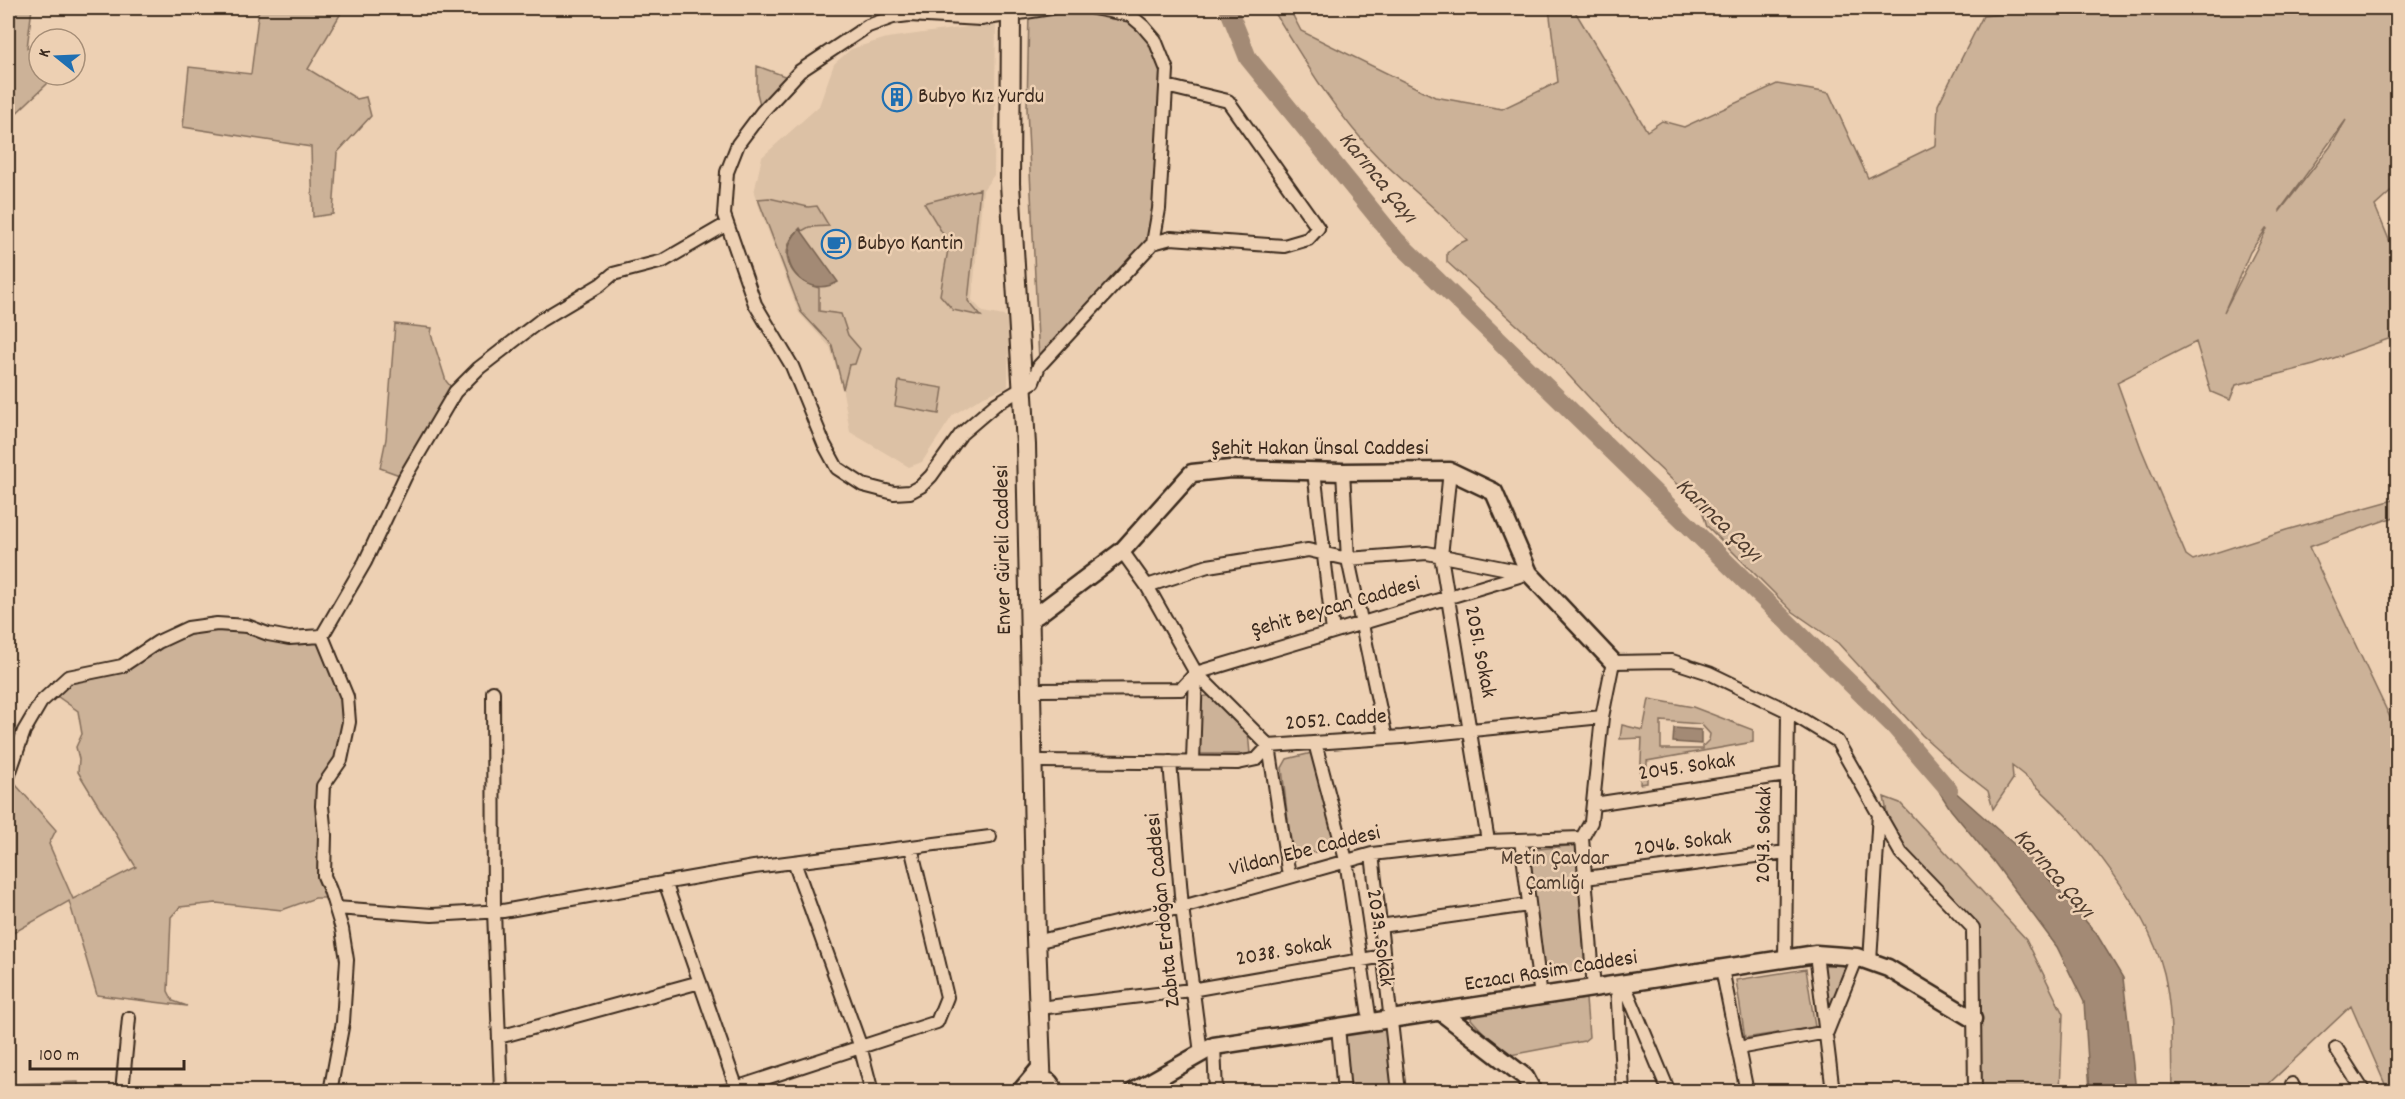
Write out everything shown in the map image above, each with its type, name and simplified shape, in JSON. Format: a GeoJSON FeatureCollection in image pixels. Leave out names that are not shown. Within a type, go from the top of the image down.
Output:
{"type":"FeatureCollection","features":[{"type":"Feature","properties":{"kind":"main road","name":"Enver Güreli Caddesi"},"geometry":{"type":"LineString","coordinates":[[1017,10],[1037,615],[1047,1085]]}},
{"type":"Feature","properties":{"kind":"main road","name":"Enver Güreli Caddesi"},"geometry":{"type":"LineString","coordinates":[[1029,385],[1047,1085]]}},
{"type":"Feature","properties":{"kind":"main road","name":"Şehit Hakan Ünsal Caddesi"},"geometry":{"type":"LineString","coordinates":[[1037,615],[1122,551],[1192,473],[1230,469],[1343,472],[1450,471],[1494,492],[1529,573]]}},
{"type":"Feature","properties":{"kind":"main road"},"geometry":{"type":"LineString","coordinates":[[1529,573],[1613,662]]}},
{"type":"Feature","properties":{"kind":"main road","name":"Eczacı Rasim Caddesi"},"geometry":{"type":"LineString","coordinates":[[1133,1092],[1208,1049],[1391,1018],[1816,954],[1864,960],[1888,968],[1973,1019]]}},
{"type":"Feature","properties":{"kind":"main road"},"geometry":{"type":"LineString","coordinates":[[1441,1011],[1525,1077],[1533,1092]]}},
{"type":"Feature","properties":{"kind":"main road"},"geometry":{"type":"LineString","coordinates":[[1020,1092],[1047,1085]]}},
{"type":"Feature","properties":{"kind":"street"},"geometry":{"type":"LineString","coordinates":[[1051,8],[1017,10],[981,19],[924,15],[893,17],[868,26],[800,71],[762,112],[738,144],[727,172],[724,215],[755,304],[792,366],[824,444],[837,468],[863,485],[894,493],[910,492],[921,486],[962,434],[983,413],[1029,385],[1039,366],[1153,243],[1171,238],[1284,246],[1308,240],[1318,228],[1228,101],[1166,86]]}},
{"type":"Feature","properties":{"kind":"street"},"geometry":{"type":"LineString","coordinates":[[1092,8],[1128,11],[1155,40],[1167,70],[1159,209],[1153,243]]}},
{"type":"Feature","properties":{"kind":"street"},"geometry":{"type":"LineString","coordinates":[[322,636],[365,562],[405,477],[455,392],[479,368],[541,320],[600,285],[614,274],[663,261],[727,224]]}},
{"type":"Feature","properties":{"kind":"street"},"geometry":{"type":"LineString","coordinates":[[1314,471],[1333,632]]}},
{"type":"Feature","properties":{"kind":"street","name":"2051. Sokak"},"geometry":{"type":"LineString","coordinates":[[1450,471],[1441,556],[1472,730],[1488,841]]}},
{"type":"Feature","properties":{"kind":"street"},"geometry":{"type":"LineString","coordinates":[[1343,472],[1348,559],[1386,738]]}},
{"type":"Feature","properties":{"kind":"street"},"geometry":{"type":"LineString","coordinates":[[1147,586],[1208,566],[1308,550],[1348,559],[1427,553],[1529,573]]}},
{"type":"Feature","properties":{"kind":"street"},"geometry":{"type":"LineString","coordinates":[[1122,551],[1147,586],[1196,673],[1269,746],[1289,876]]}},
{"type":"Feature","properties":{"kind":"street","name":"Şehit Beycan Caddesi"},"geometry":{"type":"LineString","coordinates":[[1039,690],[1181,689],[1196,673],[1529,573]]}},
{"type":"Feature","properties":{"kind":"street"},"geometry":{"type":"LineString","coordinates":[[8,777],[24,731],[41,702],[68,676],[122,666],[158,642],[188,628],[218,624],[247,626],[268,634],[289,638],[322,636]]}},
{"type":"Feature","properties":{"kind":"street"},"geometry":{"type":"LineString","coordinates":[[322,636],[347,697],[349,722],[341,760],[323,786],[324,876],[336,908],[347,960],[343,1022],[330,1092]]}},
{"type":"Feature","properties":{"kind":"street"},"geometry":{"type":"LineString","coordinates":[[1593,989],[1582,838],[1591,822],[1602,717],[1613,662],[1672,661],[1709,673],[1788,711],[1837,741],[1901,853],[1973,928],[1975,1092]]}},
{"type":"Feature","properties":{"kind":"street"},"geometry":{"type":"LineString","coordinates":[[1192,761],[1196,673]]}},
{"type":"Feature","properties":{"kind":"street"},"geometry":{"type":"LineString","coordinates":[[493,692],[494,911],[501,1092]]}},
{"type":"Feature","properties":{"kind":"street","name":"2043. Sokak"},"geometry":{"type":"LineString","coordinates":[[1785,959],[1788,711]]}},
{"type":"Feature","properties":{"kind":"street","name":"2052. Cadde"},"geometry":{"type":"LineString","coordinates":[[1041,761],[1238,763],[1257,759],[1269,746],[1386,738],[1602,717]]}},
{"type":"Feature","properties":{"kind":"street","name":"2039. Sokak"},"geometry":{"type":"LineString","coordinates":[[1315,743],[1346,860],[1370,1022]]}},
{"type":"Feature","properties":{"kind":"street","name":"Zabıta Erdoğan Caddesi"},"geometry":{"type":"LineString","coordinates":[[1170,762],[1191,990],[1208,1049],[1216,1092]]}},
{"type":"Feature","properties":{"kind":"street","name":"2045. Sokak"},"geometry":{"type":"LineString","coordinates":[[1594,804],[1787,775]]}},
{"type":"Feature","properties":{"kind":"street"},"geometry":{"type":"LineString","coordinates":[[1827,1032],[1864,960],[1879,813]]}},
{"type":"Feature","properties":{"kind":"street"},"geometry":{"type":"LineString","coordinates":[[336,908],[432,915],[494,911],[794,862],[990,837]]}},
{"type":"Feature","properties":{"kind":"street","name":"Vildan Ebe Caddesi"},"geometry":{"type":"LineString","coordinates":[[1044,940],[1182,907],[1371,854],[1488,841],[1582,838]]}},
{"type":"Feature","properties":{"kind":"street"},"geometry":{"type":"LineString","coordinates":[[1521,840],[1541,997]]}},
{"type":"Feature","properties":{"kind":"street"},"geometry":{"type":"LineString","coordinates":[[723,1092],[937,1022],[947,997],[911,847]]}},
{"type":"Feature","properties":{"kind":"street","name":"2046. Sokak"},"geometry":{"type":"LineString","coordinates":[[1585,878],[1786,852]]}},
{"type":"Feature","properties":{"kind":"street"},"geometry":{"type":"LineString","coordinates":[[1371,854],[1399,1092]]}},
{"type":"Feature","properties":{"kind":"street"},"geometry":{"type":"LineString","coordinates":[[794,862],[860,1047],[872,1092]]}},
{"type":"Feature","properties":{"kind":"street"},"geometry":{"type":"LineString","coordinates":[[665,882],[737,1089]]}},
{"type":"Feature","properties":{"kind":"street"},"geometry":{"type":"LineString","coordinates":[[1380,926],[1528,905]]}},
{"type":"Feature","properties":{"kind":"street"},"geometry":{"type":"LineString","coordinates":[[1816,954],[1833,1092]]}},
{"type":"Feature","properties":{"kind":"street","name":"2038. Sokak"},"geometry":{"type":"LineString","coordinates":[[1047,1007],[1191,990],[1384,956]]}},
{"type":"Feature","properties":{"kind":"street"},"geometry":{"type":"LineString","coordinates":[[1722,969],[1747,1092]]}},
{"type":"Feature","properties":{"kind":"street"},"geometry":{"type":"LineString","coordinates":[[499,1037],[700,982]]}},
{"type":"Feature","properties":{"kind":"street"},"geometry":{"type":"LineString","coordinates":[[1620,984],[1623,1092]]}},
{"type":"Feature","properties":{"kind":"street"},"geometry":{"type":"LineString","coordinates":[[1620,984],[1669,1092]]}},
{"type":"Feature","properties":{"kind":"street"},"geometry":{"type":"LineString","coordinates":[[122,1092],[129,1018]]}},
{"type":"Feature","properties":{"kind":"street"},"geometry":{"type":"LineString","coordinates":[[1338,1027],[1344,1092]]}},
{"type":"Feature","properties":{"kind":"street"},"geometry":{"type":"LineString","coordinates":[[1738,1048],[1827,1032]]}},
{"type":"Feature","properties":{"kind":"street"},"geometry":{"type":"LineString","coordinates":[[2336,1048],[2364,1092]]}},
{"type":"Feature","properties":{"kind":"shaded area"},"geometry":{"type":"Polygon","coordinates":[[[996,23],[994,175],[983,190],[972,300],[983,312],[1009,317],[1008,387],[984,396],[953,415],[922,462],[909,467],[850,432],[842,386],[830,347],[799,313],[754,193],[762,157],[819,106],[834,64],[851,49],[887,38],[996,23]]]}},
{"type":"Feature","properties":{"kind":"shaded area"},"geometry":{"type":"Polygon","coordinates":[[[800,229],[838,282],[825,286],[813,286],[803,281],[795,273],[788,252],[792,240],[800,229]]]}},
{"type":"Feature","properties":{"kind":"shaded area"},"geometry":{"type":"Polygon","coordinates":[[[1674,728],[1701,730],[1701,744],[1673,742],[1674,728]]]}},
{"type":"Feature","properties":{"kind":"shaded area"},"geometry":{"type":"Polygon","coordinates":[[[1933,772],[2034,862],[2096,933],[2123,978],[2136,1091],[2090,1091],[2084,1002],[2057,947],[1994,862],[1951,810],[1940,793],[1933,772]]]}},
{"type":"Feature","properties":{"kind":"green space"},"geometry":{"type":"Polygon","coordinates":[[[8,8],[32,8],[30,27],[27,27],[27,87],[44,87],[8,121],[8,8]]]}},
{"type":"Feature","properties":{"kind":"green space"},"geometry":{"type":"Polygon","coordinates":[[[259,8],[344,8],[308,69],[357,99],[366,97],[371,116],[337,153],[333,214],[313,217],[311,147],[183,127],[189,67],[251,74],[259,8]]]}},
{"type":"Feature","properties":{"kind":"green space"},"geometry":{"type":"Polygon","coordinates":[[[1051,8],[1093,8],[1143,26],[1167,70],[1153,243],[1039,361],[1027,108],[1029,12],[1051,8]]]}},
{"type":"Feature","properties":{"kind":"green space"},"geometry":{"type":"Polygon","coordinates":[[[1272,8],[1289,8],[1301,31],[1435,97],[1502,109],[1558,82],[1549,8],[1573,8],[1647,131],[1662,121],[1684,127],[1777,84],[1829,93],[1868,178],[1936,145],[1938,105],[1983,16],[2065,8],[2397,8],[2397,186],[2375,206],[2392,247],[2397,336],[2314,365],[2236,385],[2230,400],[2211,392],[2196,342],[2117,382],[2141,448],[2186,555],[2193,560],[2286,530],[2397,499],[2397,516],[2309,547],[2397,732],[2397,1091],[2388,1091],[2351,1006],[2261,1091],[2172,1091],[2169,1002],[2164,973],[2155,946],[2141,918],[2103,859],[2057,806],[2012,766],[2013,779],[1993,809],[1988,791],[1922,735],[1838,643],[1792,611],[1707,526],[1701,507],[1621,432],[1548,353],[1447,262],[1447,253],[1456,245],[1467,240],[1363,141],[1321,86],[1272,8]],[[2346,120],[2280,210],[2280,211],[2330,147],[2346,120]],[[2267,229],[2250,252],[2224,312],[2267,229]]]}},
{"type":"Feature","properties":{"kind":"green space"},"geometry":{"type":"Polygon","coordinates":[[[757,66],[793,79],[762,112],[757,93],[757,66]]]}},
{"type":"Feature","properties":{"kind":"green space"},"geometry":{"type":"Polygon","coordinates":[[[980,189],[968,301],[981,316],[953,310],[940,295],[949,244],[924,203],[980,189]]]}},
{"type":"Feature","properties":{"kind":"green space"},"geometry":{"type":"Polygon","coordinates":[[[769,198],[808,207],[817,206],[829,226],[809,227],[802,231],[800,228],[792,237],[787,255],[793,272],[800,279],[819,288],[819,311],[841,314],[848,335],[860,349],[855,364],[849,365],[843,389],[832,345],[801,312],[758,199],[769,198]]]}},
{"type":"Feature","properties":{"kind":"green space"},"geometry":{"type":"Polygon","coordinates":[[[395,324],[432,328],[431,334],[446,381],[455,392],[405,477],[380,468],[386,439],[395,324]]]}},
{"type":"Feature","properties":{"kind":"green space"},"geometry":{"type":"Polygon","coordinates":[[[899,381],[943,388],[939,414],[895,406],[899,381]]]}},
{"type":"Feature","properties":{"kind":"green space"},"geometry":{"type":"Polygon","coordinates":[[[217,624],[268,634],[322,636],[347,697],[347,737],[323,786],[322,806],[332,898],[315,898],[282,910],[216,903],[180,907],[171,917],[168,991],[173,1001],[187,1006],[97,995],[69,901],[8,936],[8,776],[56,830],[49,844],[73,899],[136,867],[78,772],[79,759],[76,747],[82,734],[78,711],[51,692],[68,677],[122,666],[158,642],[217,624]]]}},
{"type":"Feature","properties":{"kind":"green space"},"geometry":{"type":"Polygon","coordinates":[[[1217,695],[1226,711],[1248,732],[1250,754],[1196,754],[1198,697],[1217,695]]]}},
{"type":"Feature","properties":{"kind":"green space"},"geometry":{"type":"Polygon","coordinates":[[[1649,699],[1693,707],[1753,730],[1753,742],[1647,761],[1647,783],[1640,784],[1642,738],[1620,739],[1622,725],[1643,730],[1649,699]],[[1661,721],[1661,749],[1703,749],[1710,734],[1701,724],[1661,721]]]}},
{"type":"Feature","properties":{"kind":"green space"},"geometry":{"type":"Polygon","coordinates":[[[1312,753],[1340,847],[1292,857],[1282,768],[1287,759],[1312,753]]]}},
{"type":"Feature","properties":{"kind":"green space"},"geometry":{"type":"Polygon","coordinates":[[[1884,797],[1900,803],[2026,939],[2063,1014],[2060,1091],[1975,1091],[1973,925],[1893,845],[1884,797]]]}},
{"type":"Feature","properties":{"kind":"green space","name":"Metin Çavdar Çamlığı"},"geometry":{"type":"Polygon","coordinates":[[[1577,845],[1585,968],[1545,976],[1529,850],[1577,845]]]}},
{"type":"Feature","properties":{"kind":"green space"},"geometry":{"type":"Polygon","coordinates":[[[1840,963],[1845,967],[1829,1015],[1824,965],[1840,963]]]}},
{"type":"Feature","properties":{"kind":"green space"},"geometry":{"type":"Polygon","coordinates":[[[1806,969],[1815,1027],[1745,1038],[1736,980],[1806,969]]]}},
{"type":"Feature","properties":{"kind":"green space"},"geometry":{"type":"Polygon","coordinates":[[[1586,999],[1589,1037],[1584,1041],[1505,1056],[1471,1019],[1472,1015],[1586,999]]]}},
{"type":"Feature","properties":{"kind":"green space"},"geometry":{"type":"Polygon","coordinates":[[[1391,1018],[1399,1091],[1344,1091],[1338,1027],[1391,1018]]]}},
{"type":"Feature","properties":{"kind":"green space"},"geometry":{"type":"Polygon","coordinates":[[[78,1082],[78,1091],[8,1091],[8,1084],[78,1082]]]}},
{"type":"Feature","properties":{"kind":"waterway","name":"Karınca Çayı"},"geometry":{"type":"LineString","coordinates":[[1228,8],[1248,58],[1396,240],[1894,726],[1949,790]]}},
{"type":"Feature","properties":{"kind":"place","name":"Bubyo Kız Yurdu"},"geometry":{"type":"Point","coordinates":[897,97]}},
{"type":"Feature","properties":{"kind":"place","name":"Bubyo Kantin"},"geometry":{"type":"Point","coordinates":[836,244]}}]}
